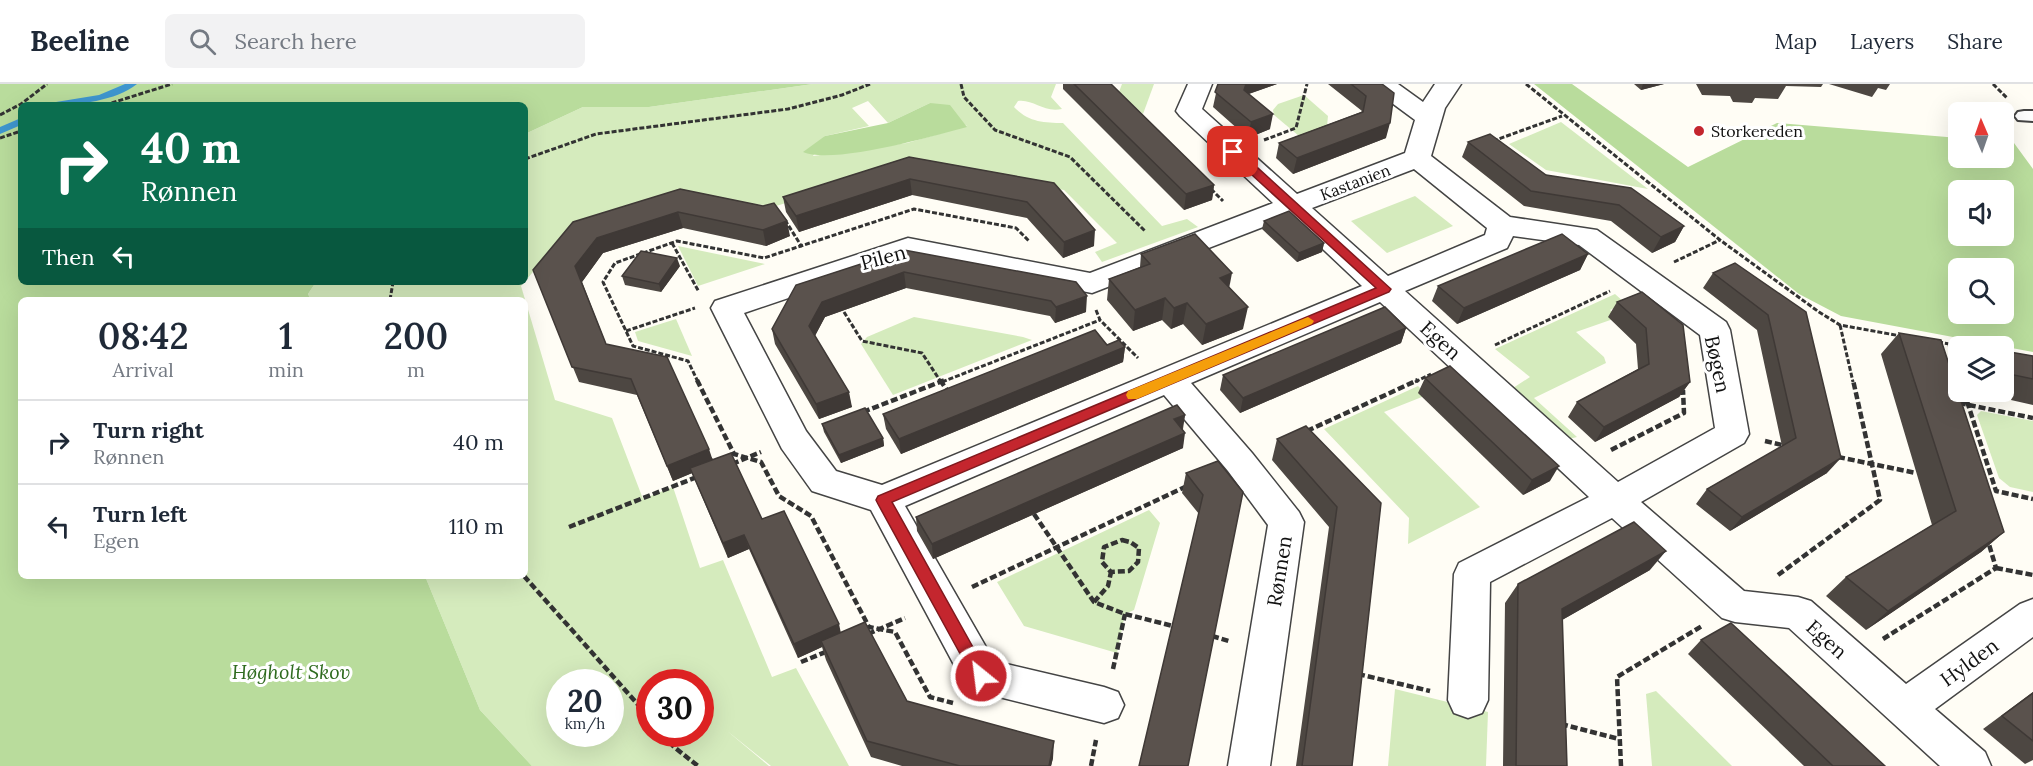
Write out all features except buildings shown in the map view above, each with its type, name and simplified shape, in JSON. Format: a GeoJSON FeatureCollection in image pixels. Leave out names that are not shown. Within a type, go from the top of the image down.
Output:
{"type":"FeatureCollection","features":[{"type":"Feature","properties":{"kind":"street"},"geometry":{"type":"LineString","coordinates":[[1079,281],[1168,255],[1292,206],[1189,111],[1200,84]]}},
{"type":"Feature","properties":{"kind":"street"},"geometry":{"type":"LineString","coordinates":[[1382,84],[1428,118]]}},
{"type":"Feature","properties":{"kind":"street"},"geometry":{"type":"LineString","coordinates":[[1104,705],[981,676],[883,500],[1497,241],[1502,225],[1417,158],[1428,118],[1440,93],[1449,84]]}},
{"type":"Feature","properties":{"kind":"street","name":"Kastanien"},"geometry":{"type":"LineString","coordinates":[[1292,206],[1417,158]]}},
{"type":"Feature","properties":{"kind":"street","name":"Egen"},"geometry":{"type":"LineString","coordinates":[[1292,206],[1735,606],[1798,614],[1970,766]]}},
{"type":"Feature","properties":{"kind":"street","name":"Bøgen"},"geometry":{"type":"LineString","coordinates":[[1502,225],[1587,237],[1715,330],[1731,434],[1615,500]]}},
{"type":"Feature","properties":{"kind":"street","name":"Pilen"},"geometry":{"type":"LineString","coordinates":[[883,500],[824,481],[794,440],[726,308],[908,247],[1079,281]]}},
{"type":"Feature","properties":{"kind":"street","name":"Rønnen"},"geometry":{"type":"LineString","coordinates":[[1166,381],[1240,462],[1286,522],[1249,766]]}},
{"type":"Feature","properties":{"kind":"street"},"geometry":{"type":"LineString","coordinates":[[1467,700],[1472,574],[1615,500]]}},
{"type":"Feature","properties":{"kind":"street","name":"Hylden"},"geometry":{"type":"LineString","coordinates":[[1905,708],[2033,616]]}},
{"type":"Feature","properties":{"kind":"path"},"geometry":{"type":"LineString","coordinates":[[24,102],[47,84]]}},
{"type":"Feature","properties":{"kind":"path"},"geometry":{"type":"LineString","coordinates":[[115,102],[172,84]]}},
{"type":"Feature","properties":{"kind":"path"},"geometry":{"type":"LineString","coordinates":[[528,158],[596,134],[788,109],[842,95],[870,84]]}},
{"type":"Feature","properties":{"kind":"path"},"geometry":{"type":"LineString","coordinates":[[962,84],[964,97],[995,130],[1070,157],[1168,255]]}},
{"type":"Feature","properties":{"kind":"path"},"geometry":{"type":"LineString","coordinates":[[1233,152],[1296,128],[1307,84]]}},
{"type":"Feature","properties":{"kind":"path"},"geometry":{"type":"LineString","coordinates":[[1526,84],[1720,240],[1840,326],[1903,336]]}},
{"type":"Feature","properties":{"kind":"path"},"geometry":{"type":"LineString","coordinates":[[0,115],[18,106]]}},
{"type":"Feature","properties":{"kind":"path"},"geometry":{"type":"LineString","coordinates":[[1488,143],[1563,116]]}},
{"type":"Feature","properties":{"kind":"path"},"geometry":{"type":"LineString","coordinates":[[0,138],[18,132]]}},
{"type":"Feature","properties":{"kind":"path"},"geometry":{"type":"LineString","coordinates":[[1205,183],[1247,224]]}},
{"type":"Feature","properties":{"kind":"path"},"geometry":{"type":"LineString","coordinates":[[882,628],[869,627],[812,516],[779,496],[761,462],[734,454],[688,361],[633,346],[603,282],[615,262],[677,241],[764,258],[914,208],[1016,228],[1079,281],[1093,303],[1100,320],[1166,381]]}},
{"type":"Feature","properties":{"kind":"path"},"geometry":{"type":"LineString","coordinates":[[784,218],[820,275]]}},
{"type":"Feature","properties":{"kind":"path"},"geometry":{"type":"LineString","coordinates":[[672,243],[700,296]]}},
{"type":"Feature","properties":{"kind":"path"},"geometry":{"type":"LineString","coordinates":[[626,331],[705,304]]}},
{"type":"Feature","properties":{"kind":"path"},"geometry":{"type":"LineString","coordinates":[[844,312],[862,341],[922,353],[955,401]]}},
{"type":"Feature","properties":{"kind":"path"},"geometry":{"type":"LineString","coordinates":[[857,415],[1100,320]]}},
{"type":"Feature","properties":{"kind":"path"},"geometry":{"type":"LineString","coordinates":[[1621,766],[1617,677],[1735,606],[1880,500],[1840,326]]}},
{"type":"Feature","properties":{"kind":"path"},"geometry":{"type":"LineString","coordinates":[[1932,341],[1948,344]]}},
{"type":"Feature","properties":{"kind":"path"},"geometry":{"type":"LineString","coordinates":[[1579,466],[1684,413],[1683,389]]}},
{"type":"Feature","properties":{"kind":"path"},"geometry":{"type":"LineString","coordinates":[[1956,402],[2033,418]]}},
{"type":"Feature","properties":{"kind":"path"},"geometry":{"type":"LineString","coordinates":[[1968,402],[1996,491]]}},
{"type":"Feature","properties":{"kind":"path"},"geometry":{"type":"LineString","coordinates":[[726,466],[794,440]]}},
{"type":"Feature","properties":{"kind":"path"},"geometry":{"type":"LineString","coordinates":[[1833,455],[1917,473]]}},
{"type":"Feature","properties":{"kind":"path"},"geometry":{"type":"LineString","coordinates":[[569,527],[703,475]]}},
{"type":"Feature","properties":{"kind":"path"},"geometry":{"type":"LineString","coordinates":[[1988,489],[2033,499]]}},
{"type":"Feature","properties":{"kind":"path"},"geometry":{"type":"LineString","coordinates":[[1034,514],[1094,602],[1125,614],[1173,626]]}},
{"type":"Feature","properties":{"kind":"path"},"geometry":{"type":"LineString","coordinates":[[1986,537],[1996,568]]}},
{"type":"Feature","properties":{"kind":"path"},"geometry":{"type":"LineString","coordinates":[[1116,539],[1131,541],[1139,548],[1138,562],[1129,571],[1111,572],[1102,562],[1104,547],[1116,539]]}},
{"type":"Feature","properties":{"kind":"path"},"geometry":{"type":"LineString","coordinates":[[1878,642],[1996,568],[2033,575]]}},
{"type":"Feature","properties":{"kind":"path"},"geometry":{"type":"LineString","coordinates":[[1094,602],[1108,586],[1111,572]]}},
{"type":"Feature","properties":{"kind":"path"},"geometry":{"type":"LineString","coordinates":[[527,579],[636,702]]}},
{"type":"Feature","properties":{"kind":"path"},"geometry":{"type":"LineString","coordinates":[[1552,721],[1619,739]]}},
{"type":"Feature","properties":{"kind":"path"},"geometry":{"type":"LineString","coordinates":[[674,747],[698,766]]}},
{"type":"Feature","properties":{"kind":"green space","name":"Høgholt Skov"},"geometry":{"type":"Polygon","coordinates":[[[0,84],[813,84],[649,107],[583,107],[528,133],[528,102],[18,102],[18,285],[314,285],[308,294],[310,297],[18,297],[18,579],[426,579],[480,710],[532,766],[0,766],[0,84]]]}},
{"type":"Feature","properties":{"kind":"green space"},"geometry":{"type":"Polygon","coordinates":[[[813,84],[1056,84],[1051,97],[1062,109],[1049,109],[1024,101],[1018,101],[1014,107],[1025,116],[1037,121],[1063,123],[1162,226],[1187,219],[1198,227],[1102,262],[1095,252],[1117,243],[1064,190],[910,165],[776,206],[683,198],[566,233],[528,277],[528,133],[583,107],[649,107],[813,84]],[[868,101],[852,108],[869,126],[825,136],[813,156],[907,143],[967,126],[930,103],[888,123],[868,101]]]}},
{"type":"Feature","properties":{"kind":"green space"},"geometry":{"type":"Polygon","coordinates":[[[1122,84],[1154,84],[1143,114],[1119,92],[1122,84]]]}},
{"type":"Feature","properties":{"kind":"green space"},"geometry":{"type":"Polygon","coordinates":[[[1534,84],[1572,84],[1688,167],[1777,123],[1948,137],[1948,168],[2014,168],[2014,143],[2033,169],[2033,352],[2014,348],[2014,336],[1948,336],[1841,316],[1799,294],[1534,84]]]}},
{"type":"Feature","properties":{"kind":"green space"},"geometry":{"type":"Polygon","coordinates":[[[1304,95],[1328,116],[1327,126],[1299,136],[1274,115],[1273,110],[1278,104],[1304,95]]]}},
{"type":"Feature","properties":{"kind":"green space"},"geometry":{"type":"Polygon","coordinates":[[[930,103],[950,105],[967,127],[859,152],[817,155],[803,152],[825,136],[888,123],[930,103]]]}},
{"type":"Feature","properties":{"kind":"green space"},"geometry":{"type":"Polygon","coordinates":[[[1561,122],[1648,189],[1546,170],[1509,144],[1561,122]]]}},
{"type":"Feature","properties":{"kind":"green space"},"geometry":{"type":"Polygon","coordinates":[[[1415,196],[1453,226],[1387,253],[1351,221],[1415,196]]]}},
{"type":"Feature","properties":{"kind":"green space"},"geometry":{"type":"Polygon","coordinates":[[[678,246],[765,264],[698,286],[678,246]]]}},
{"type":"Feature","properties":{"kind":"green space"},"geometry":{"type":"Polygon","coordinates":[[[314,285],[522,285],[524,297],[310,297],[308,294],[314,285]]]}},
{"type":"Feature","properties":{"kind":"green space"},"geometry":{"type":"Polygon","coordinates":[[[1615,294],[1625,303],[1610,310],[1619,317],[1576,332],[1604,357],[1606,363],[1534,398],[1577,437],[1569,439],[1513,388],[1530,377],[1495,349],[1615,294]]]}},
{"type":"Feature","properties":{"kind":"green space"},"geometry":{"type":"Polygon","coordinates":[[[528,309],[555,400],[612,418],[643,499],[673,487],[700,568],[723,560],[772,677],[796,668],[849,766],[771,766],[726,730],[769,766],[532,766],[480,710],[426,579],[528,579],[528,309]]]}},
{"type":"Feature","properties":{"kind":"green space"},"geometry":{"type":"Polygon","coordinates":[[[914,317],[1032,340],[893,395],[861,344],[867,337],[914,317]]]}},
{"type":"Feature","properties":{"kind":"green space"},"geometry":{"type":"Polygon","coordinates":[[[676,319],[692,356],[638,341],[635,332],[676,319]]]}},
{"type":"Feature","properties":{"kind":"green space"},"geometry":{"type":"Polygon","coordinates":[[[1418,386],[1427,395],[1384,412],[1480,507],[1408,544],[1409,518],[1324,429],[1418,386]]]}},
{"type":"Feature","properties":{"kind":"green space"},"geometry":{"type":"Polygon","coordinates":[[[1981,411],[2033,421],[2033,492],[2010,487],[1999,478],[1977,415],[1981,411]]]}},
{"type":"Feature","properties":{"kind":"green space"},"geometry":{"type":"Polygon","coordinates":[[[1149,510],[1160,523],[1134,610],[1125,614],[1117,653],[1024,626],[997,582],[1149,510]]]}},
{"type":"Feature","properties":{"kind":"green space"},"geometry":{"type":"Polygon","coordinates":[[[1395,689],[1488,712],[1486,766],[1388,766],[1395,689]]]}},
{"type":"Feature","properties":{"kind":"green space"},"geometry":{"type":"Polygon","coordinates":[[[1656,691],[1732,766],[1652,766],[1646,694],[1656,691]]]}},
{"type":"Feature","properties":{"kind":"waterway"},"geometry":{"type":"LineString","coordinates":[[73,102],[101,97],[133,84]]}},
{"type":"Feature","properties":{"kind":"waterway"},"geometry":{"type":"LineString","coordinates":[[0,131],[18,122]]}},
{"type":"Feature","properties":{"kind":"slow traffic"},"geometry":{"type":"LineString","coordinates":[[1133,395],[1308,321]]}},
{"type":"Feature","properties":{"kind":"place","name":"Storkereden"},"geometry":{"type":"Point","coordinates":[1699,131]}},
{"type":"Feature","properties":{"kind":"route"},"geometry":{"type":"LineString","coordinates":[[981,676],[883,500],[1385,289],[1233,152]]}}]}
